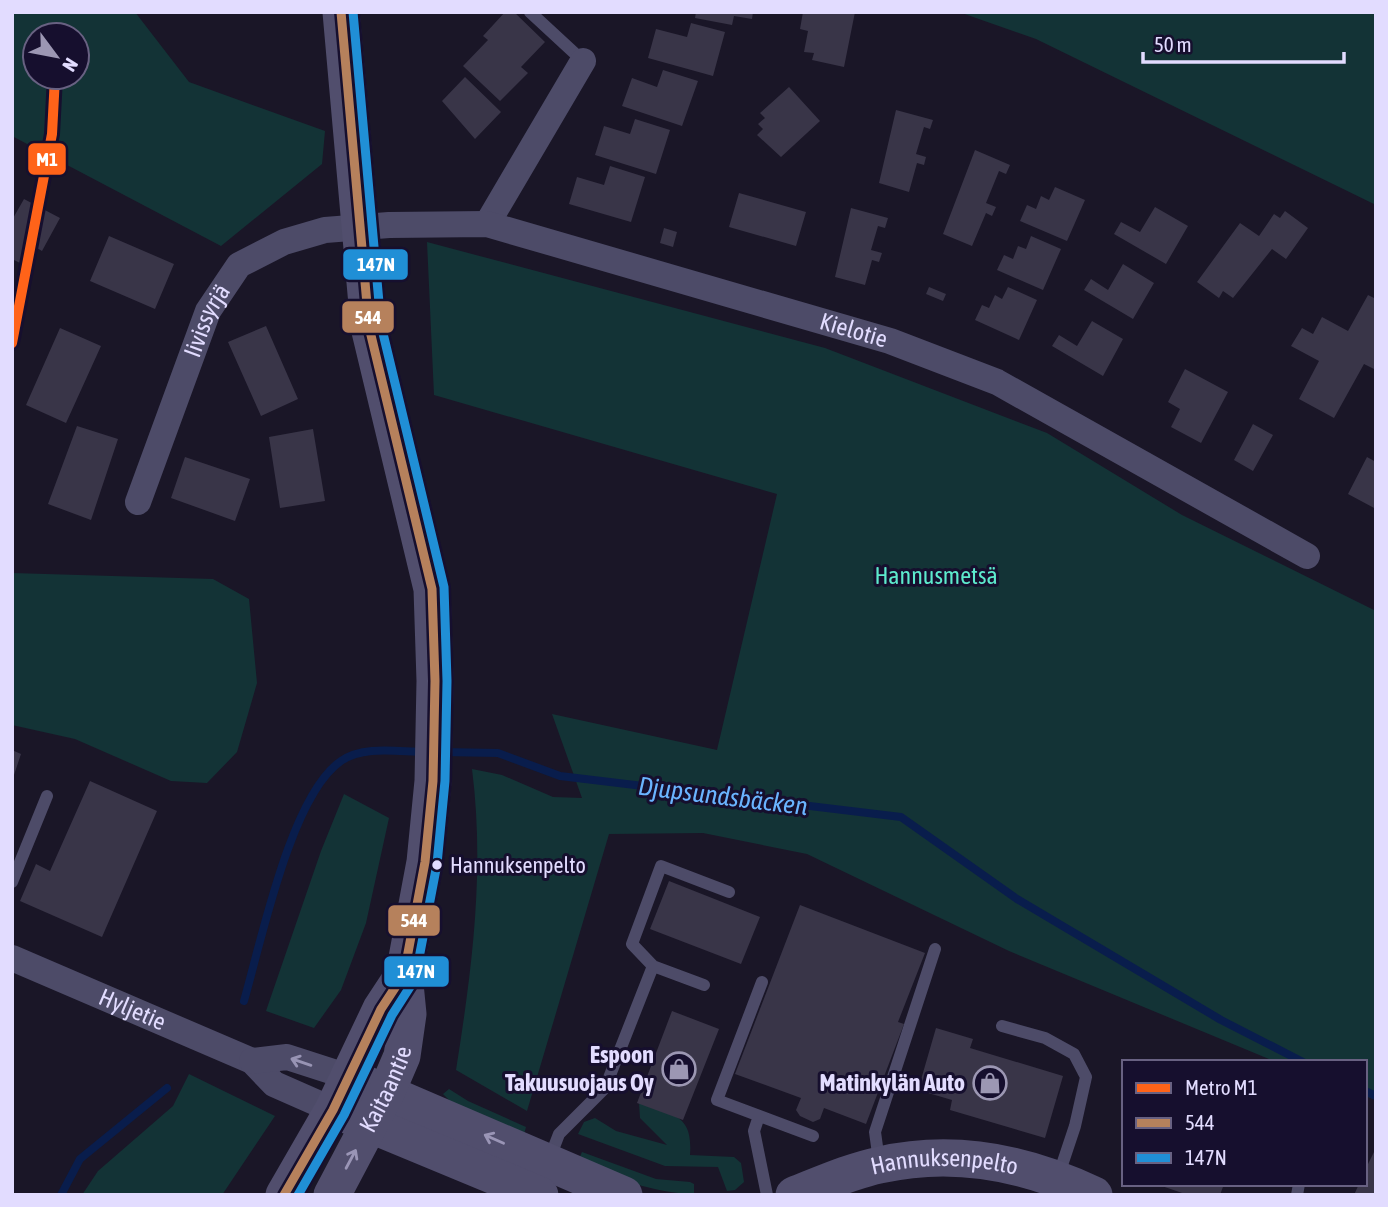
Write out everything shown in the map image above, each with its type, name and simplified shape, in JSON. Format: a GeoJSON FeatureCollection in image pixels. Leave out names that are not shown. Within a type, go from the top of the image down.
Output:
{"type":"FeatureCollection","features":[{"type":"Feature","properties":{"kind":"main road","name":"Kaitaantie"},"geometry":{"type":"LineString","coordinates":[[332,1195],[387,1091],[402,1056],[408,1014],[404,974],[425,862],[433,781],[435,681],[432,589],[369,327],[341,12]]}},
{"type":"Feature","properties":{"kind":"main road","name":"Kaitaantie"},"geometry":{"type":"LineString","coordinates":[[284,1195],[333,1110],[381,1009],[404,974]]}},
{"type":"Feature","properties":{"kind":"main road"},"geometry":{"type":"LineString","coordinates":[[349,1077],[387,1091],[541,1181]]}},
{"type":"Feature","properties":{"kind":"main road"},"geometry":{"type":"LineString","coordinates":[[333,1110],[541,1181],[624,1195]]}},
{"type":"Feature","properties":{"kind":"main road","name":"Hannuksenpelto"},"geometry":{"type":"LineString","coordinates":[[794,1195],[838,1187],[880,1165],[931,1158],[975,1158],[1058,1178],[1094,1195]]}},
{"type":"Feature","properties":{"kind":"street"},"geometry":{"type":"LineString","coordinates":[[486,224],[583,61]]}},
{"type":"Feature","properties":{"kind":"street","name":"Kielotie"},"geometry":{"type":"LineString","coordinates":[[359,227],[486,224],[890,341],[997,382],[1307,556]]}},
{"type":"Feature","properties":{"kind":"street","name":"Iivissyrjä"},"geometry":{"type":"LineString","coordinates":[[138,502],[208,311],[239,265],[284,242],[325,230],[359,227]]}},
{"type":"Feature","properties":{"kind":"street","name":"Hyljetie"},"geometry":{"type":"LineString","coordinates":[[12,958],[252,1061],[274,1084],[333,1110]]}},
{"type":"Feature","properties":{"kind":"street","name":"Hyljetie"},"geometry":{"type":"LineString","coordinates":[[252,1061],[287,1057],[349,1077]]}},
{"type":"Feature","properties":{"kind":"lane"},"geometry":{"type":"LineString","coordinates":[[530,12],[583,61]]}},
{"type":"Feature","properties":{"kind":"lane"},"geometry":{"type":"LineString","coordinates":[[12,882],[47,796]]}},
{"type":"Feature","properties":{"kind":"lane"},"geometry":{"type":"LineString","coordinates":[[704,985],[653,966],[632,944],[661,866],[729,892]]}},
{"type":"Feature","properties":{"kind":"lane"},"geometry":{"type":"LineString","coordinates":[[880,1165],[876,1132],[934,949]]}},
{"type":"Feature","properties":{"kind":"lane"},"geometry":{"type":"LineString","coordinates":[[541,1181],[559,1134],[605,1088],[653,966]]}},
{"type":"Feature","properties":{"kind":"lane"},"geometry":{"type":"LineString","coordinates":[[762,982],[716,1100],[813,1136]]}},
{"type":"Feature","properties":{"kind":"lane"},"geometry":{"type":"LineString","coordinates":[[1002,1026],[1045,1038],[1074,1054],[1086,1077],[1075,1126],[1058,1178]]}},
{"type":"Feature","properties":{"kind":"lane"},"geometry":{"type":"LineString","coordinates":[[759,1116],[754,1131],[767,1195]]}},
{"type":"Feature","properties":{"kind":"green space"},"geometry":{"type":"Polygon","coordinates":[[[12,12],[135,12],[189,82],[325,131],[322,164],[221,246],[12,136],[12,12]]]}},
{"type":"Feature","properties":{"kind":"green space"},"geometry":{"type":"Polygon","coordinates":[[[959,12],[1376,12],[1376,205],[1036,39],[959,12]]]}},
{"type":"Feature","properties":{"kind":"green space","name":"Hannusmetsä"},"geometry":{"type":"Polygon","coordinates":[[[427,242],[825,348],[1047,433],[1182,515],[1376,611],[1376,1100],[1367,1097],[1367,1060],[1271,1060],[1009,951],[807,854],[703,833],[609,834],[527,1111],[456,1070],[475,920],[477,845],[472,769],[502,775],[553,797],[582,798],[552,714],[717,750],[777,494],[434,395],[427,242]]]}},
{"type":"Feature","properties":{"kind":"green space"},"geometry":{"type":"Polygon","coordinates":[[[12,573],[213,579],[249,599],[257,683],[237,752],[207,783],[171,781],[75,739],[12,725],[12,573]]]}},
{"type":"Feature","properties":{"kind":"green space"},"geometry":{"type":"Polygon","coordinates":[[[344,794],[389,818],[366,923],[341,990],[314,1028],[266,1011],[321,851],[344,794]]]}},
{"type":"Feature","properties":{"kind":"green space"},"geometry":{"type":"Polygon","coordinates":[[[189,1074],[275,1116],[222,1195],[82,1195],[98,1171],[173,1106],[189,1074]]]}},
{"type":"Feature","properties":{"kind":"green space"},"geometry":{"type":"Polygon","coordinates":[[[449,1089],[468,1101],[526,1127],[523,1138],[452,1103],[443,1094],[449,1089]]]}},
{"type":"Feature","properties":{"kind":"green space"},"geometry":{"type":"Polygon","coordinates":[[[639,1103],[671,1114],[684,1124],[690,1141],[690,1155],[734,1157],[741,1163],[744,1182],[735,1190],[727,1191],[718,1167],[665,1166],[578,1134],[584,1122],[595,1118],[616,1131],[667,1145],[640,1118],[639,1103]]]}},
{"type":"Feature","properties":{"kind":"green space"},"geometry":{"type":"Polygon","coordinates":[[[582,1152],[656,1179],[690,1182],[694,1184],[694,1194],[663,1191],[621,1179],[578,1161],[582,1152]]]}},
{"type":"Feature","properties":{"kind":"building"},"geometry":{"type":"Polygon","coordinates":[[[505,12],[514,12],[545,42],[521,67],[528,73],[500,101],[463,66],[488,40],[483,36],[505,12]]]}},
{"type":"Feature","properties":{"kind":"building"},"geometry":{"type":"Polygon","coordinates":[[[696,12],[753,12],[752,19],[734,16],[732,25],[695,18],[696,12]]]}},
{"type":"Feature","properties":{"kind":"building"},"geometry":{"type":"Polygon","coordinates":[[[803,12],[855,12],[844,67],[812,60],[814,53],[804,52],[808,31],[800,29],[803,12]]]}},
{"type":"Feature","properties":{"kind":"building"},"geometry":{"type":"Polygon","coordinates":[[[691,23],[725,32],[713,76],[648,58],[656,29],[687,37],[691,23]]]}},
{"type":"Feature","properties":{"kind":"building"},"geometry":{"type":"Polygon","coordinates":[[[663,70],[698,81],[682,126],[622,106],[632,78],[657,87],[663,70]]]}},
{"type":"Feature","properties":{"kind":"building"},"geometry":{"type":"Polygon","coordinates":[[[465,77],[501,112],[475,139],[442,101],[465,77]]]}},
{"type":"Feature","properties":{"kind":"building"},"geometry":{"type":"Polygon","coordinates":[[[789,87],[820,121],[781,157],[757,135],[763,129],[758,124],[765,118],[760,113],[789,87]]]}},
{"type":"Feature","properties":{"kind":"building"},"geometry":{"type":"Polygon","coordinates":[[[896,110],[933,120],[930,129],[924,127],[916,154],[926,157],[924,165],[917,163],[909,192],[879,183],[896,110]]]}},
{"type":"Feature","properties":{"kind":"building"},"geometry":{"type":"Polygon","coordinates":[[[635,119],[670,130],[656,174],[595,155],[604,126],[630,134],[635,119]]]}},
{"type":"Feature","properties":{"kind":"building"},"geometry":{"type":"Polygon","coordinates":[[[975,150],[1010,165],[1006,174],[999,171],[986,203],[996,207],[992,216],[986,213],[972,246],[943,234],[975,150]]]}},
{"type":"Feature","properties":{"kind":"building"},"geometry":{"type":"Polygon","coordinates":[[[610,166],[645,177],[631,222],[569,204],[577,177],[604,185],[610,166]]]}},
{"type":"Feature","properties":{"kind":"building"},"geometry":{"type":"Polygon","coordinates":[[[1055,187],[1085,200],[1067,241],[1020,221],[1027,205],[1036,209],[1041,196],[1049,200],[1055,187]]]}},
{"type":"Feature","properties":{"kind":"building"},"geometry":{"type":"Polygon","coordinates":[[[739,193],[806,212],[796,246],[729,227],[739,193]]]}},
{"type":"Feature","properties":{"kind":"building"},"geometry":{"type":"Polygon","coordinates":[[[24,199],[60,218],[42,251],[30,244],[20,263],[12,259],[12,220],[24,199]]]}},
{"type":"Feature","properties":{"kind":"building"},"geometry":{"type":"Polygon","coordinates":[[[1155,207],[1188,226],[1166,264],[1114,234],[1121,222],[1140,232],[1155,207]]]}},
{"type":"Feature","properties":{"kind":"building"},"geometry":{"type":"Polygon","coordinates":[[[851,208],[888,218],[885,228],[878,226],[871,250],[882,253],[879,262],[872,260],[865,285],[835,277],[851,208]]]}},
{"type":"Feature","properties":{"kind":"building"},"geometry":{"type":"Polygon","coordinates":[[[1285,211],[1308,228],[1286,259],[1272,249],[1233,298],[1223,291],[1219,298],[1197,282],[1240,223],[1259,236],[1274,214],[1280,218],[1285,211]]]}},
{"type":"Feature","properties":{"kind":"building"},"geometry":{"type":"Polygon","coordinates":[[[664,228],[677,232],[673,247],[660,243],[664,228]]]}},
{"type":"Feature","properties":{"kind":"building"},"geometry":{"type":"Polygon","coordinates":[[[109,236],[174,264],[155,309],[90,281],[109,236]]]}},
{"type":"Feature","properties":{"kind":"building"},"geometry":{"type":"Polygon","coordinates":[[[1031,236],[1061,249],[1043,290],[997,270],[1004,255],[1013,259],[1018,246],[1026,249],[1031,236]]]}},
{"type":"Feature","properties":{"kind":"building"},"geometry":{"type":"Polygon","coordinates":[[[1123,264],[1154,283],[1133,319],[1084,290],[1091,279],[1108,290],[1123,264]]]}},
{"type":"Feature","properties":{"kind":"building"},"geometry":{"type":"Polygon","coordinates":[[[929,287],[946,294],[943,301],[926,294],[929,287]]]}},
{"type":"Feature","properties":{"kind":"building"},"geometry":{"type":"Polygon","coordinates":[[[1008,287],[1037,300],[1019,340],[975,320],[982,305],[989,308],[995,295],[1002,299],[1008,287]]]}},
{"type":"Feature","properties":{"kind":"building"},"geometry":{"type":"Polygon","coordinates":[[[1368,295],[1376,299],[1376,366],[1374,369],[1364,364],[1334,418],[1299,399],[1319,361],[1291,346],[1302,328],[1313,334],[1322,317],[1348,331],[1368,295]]]}},
{"type":"Feature","properties":{"kind":"building"},"geometry":{"type":"Polygon","coordinates":[[[1092,321],[1123,339],[1103,376],[1052,346],[1059,335],[1077,346],[1092,321]]]}},
{"type":"Feature","properties":{"kind":"building"},"geometry":{"type":"Polygon","coordinates":[[[266,326],[298,399],[261,416],[228,342],[266,326]]]}},
{"type":"Feature","properties":{"kind":"building"},"geometry":{"type":"Polygon","coordinates":[[[60,328],[101,346],[66,423],[26,405],[60,328]]]}},
{"type":"Feature","properties":{"kind":"building"},"geometry":{"type":"Polygon","coordinates":[[[1185,369],[1228,392],[1201,443],[1171,427],[1180,409],[1168,402],[1185,369]]]}},
{"type":"Feature","properties":{"kind":"building"},"geometry":{"type":"Polygon","coordinates":[[[1253,424],[1273,435],[1253,471],[1234,460],[1253,424]]]}},
{"type":"Feature","properties":{"kind":"building"},"geometry":{"type":"Polygon","coordinates":[[[77,426],[118,439],[91,520],[48,504],[77,426]]]}},
{"type":"Feature","properties":{"kind":"building"},"geometry":{"type":"Polygon","coordinates":[[[313,429],[325,501],[280,508],[269,437],[313,429]]]}},
{"type":"Feature","properties":{"kind":"building"},"geometry":{"type":"Polygon","coordinates":[[[185,457],[250,479],[235,521],[171,498],[185,457]]]}},
{"type":"Feature","properties":{"kind":"building"},"geometry":{"type":"Polygon","coordinates":[[[1367,457],[1376,462],[1376,509],[1348,494],[1367,457]]]}},
{"type":"Feature","properties":{"kind":"building"},"geometry":{"type":"Polygon","coordinates":[[[12,750],[21,754],[13,778],[12,778],[12,750]]]}},
{"type":"Feature","properties":{"kind":"building"},"geometry":{"type":"Polygon","coordinates":[[[90,781],[157,811],[102,937],[20,901],[36,864],[50,871],[90,781]]]}},
{"type":"Feature","properties":{"kind":"building"},"geometry":{"type":"Polygon","coordinates":[[[669,881],[760,917],[741,964],[650,929],[669,881]]]}},
{"type":"Feature","properties":{"kind":"building"},"geometry":{"type":"Polygon","coordinates":[[[800,905],[925,953],[898,1022],[904,1024],[866,1124],[824,1108],[820,1119],[813,1122],[800,1116],[796,1110],[801,1098],[735,1074],[800,905]]]}},
{"type":"Feature","properties":{"kind":"building"},"geometry":{"type":"Polygon","coordinates":[[[672,1011],[719,1029],[683,1120],[637,1103],[672,1011]]]}},
{"type":"Feature","properties":{"kind":"building","name":"Matinkylän Auto"},"geometry":{"type":"Polygon","coordinates":[[[936,1028],[973,1039],[970,1048],[1063,1076],[1045,1138],[950,1110],[952,1100],[918,1090],[936,1028]]]}},
{"type":"Feature","properties":{"kind":"building"},"geometry":{"type":"Polygon","coordinates":[[[1374,1152],[1376,1195],[1354,1195],[1358,1186],[1367,1186],[1367,1166],[1374,1152]]]}},
{"type":"Feature","properties":{"kind":"building"},"geometry":{"type":"Polygon","coordinates":[[[1162,1186],[1223,1186],[1220,1195],[1188,1195],[1162,1186]]]}},
{"type":"Feature","properties":{"kind":"waterway","name":"Djupsundsbäcken"},"geometry":{"type":"LineString","coordinates":[[244,1001],[280,872],[307,805],[323,779],[341,761],[360,753],[382,750],[425,752]]}},
{"type":"Feature","properties":{"kind":"waterway","name":"Djupsundsbäcken"},"geometry":{"type":"LineString","coordinates":[[441,752],[498,753],[560,776],[901,817],[1017,899],[1221,1020],[1299,1060]]}},
{"type":"Feature","properties":{"kind":"waterway","name":"Djupsundsbäcken"},"geometry":{"type":"LineString","coordinates":[[61,1195],[80,1159],[167,1088]]}},
{"type":"Feature","properties":{"kind":"waterway","name":"Djupsundsbäcken"},"geometry":{"type":"LineString","coordinates":[[1367,1092],[1376,1096]]}},
{"type":"Feature","properties":{"kind":"metro line","name":"M1"},"geometry":{"type":"LineString","coordinates":[[12,343],[52,134],[54,91]]}},
{"type":"Feature","properties":{"kind":"transit line","name":"544"},"geometry":{"type":"LineString","coordinates":[[284,1195],[333,1110],[381,1009],[404,974],[425,862],[433,781],[435,681],[432,589],[369,327],[341,12]]}},
{"type":"Feature","properties":{"kind":"transit line","name":"147N"},"geometry":{"type":"LineString","coordinates":[[298,1195],[344,1115],[392,1015],[415,979],[437,864],[445,781],[447,681],[444,587],[381,325],[353,12]]}},
{"type":"Feature","properties":{"kind":"place","name":"Hannuksenpelto"},"geometry":{"type":"Point","coordinates":[437,865]}},
{"type":"Feature","properties":{"kind":"place","name":"Espoon Takuusuojaus Oy"},"geometry":{"type":"Point","coordinates":[679,1069]}},
{"type":"Feature","properties":{"kind":"place","name":"Matinkylän Auto"},"geometry":{"type":"Point","coordinates":[990,1083]}}]}
